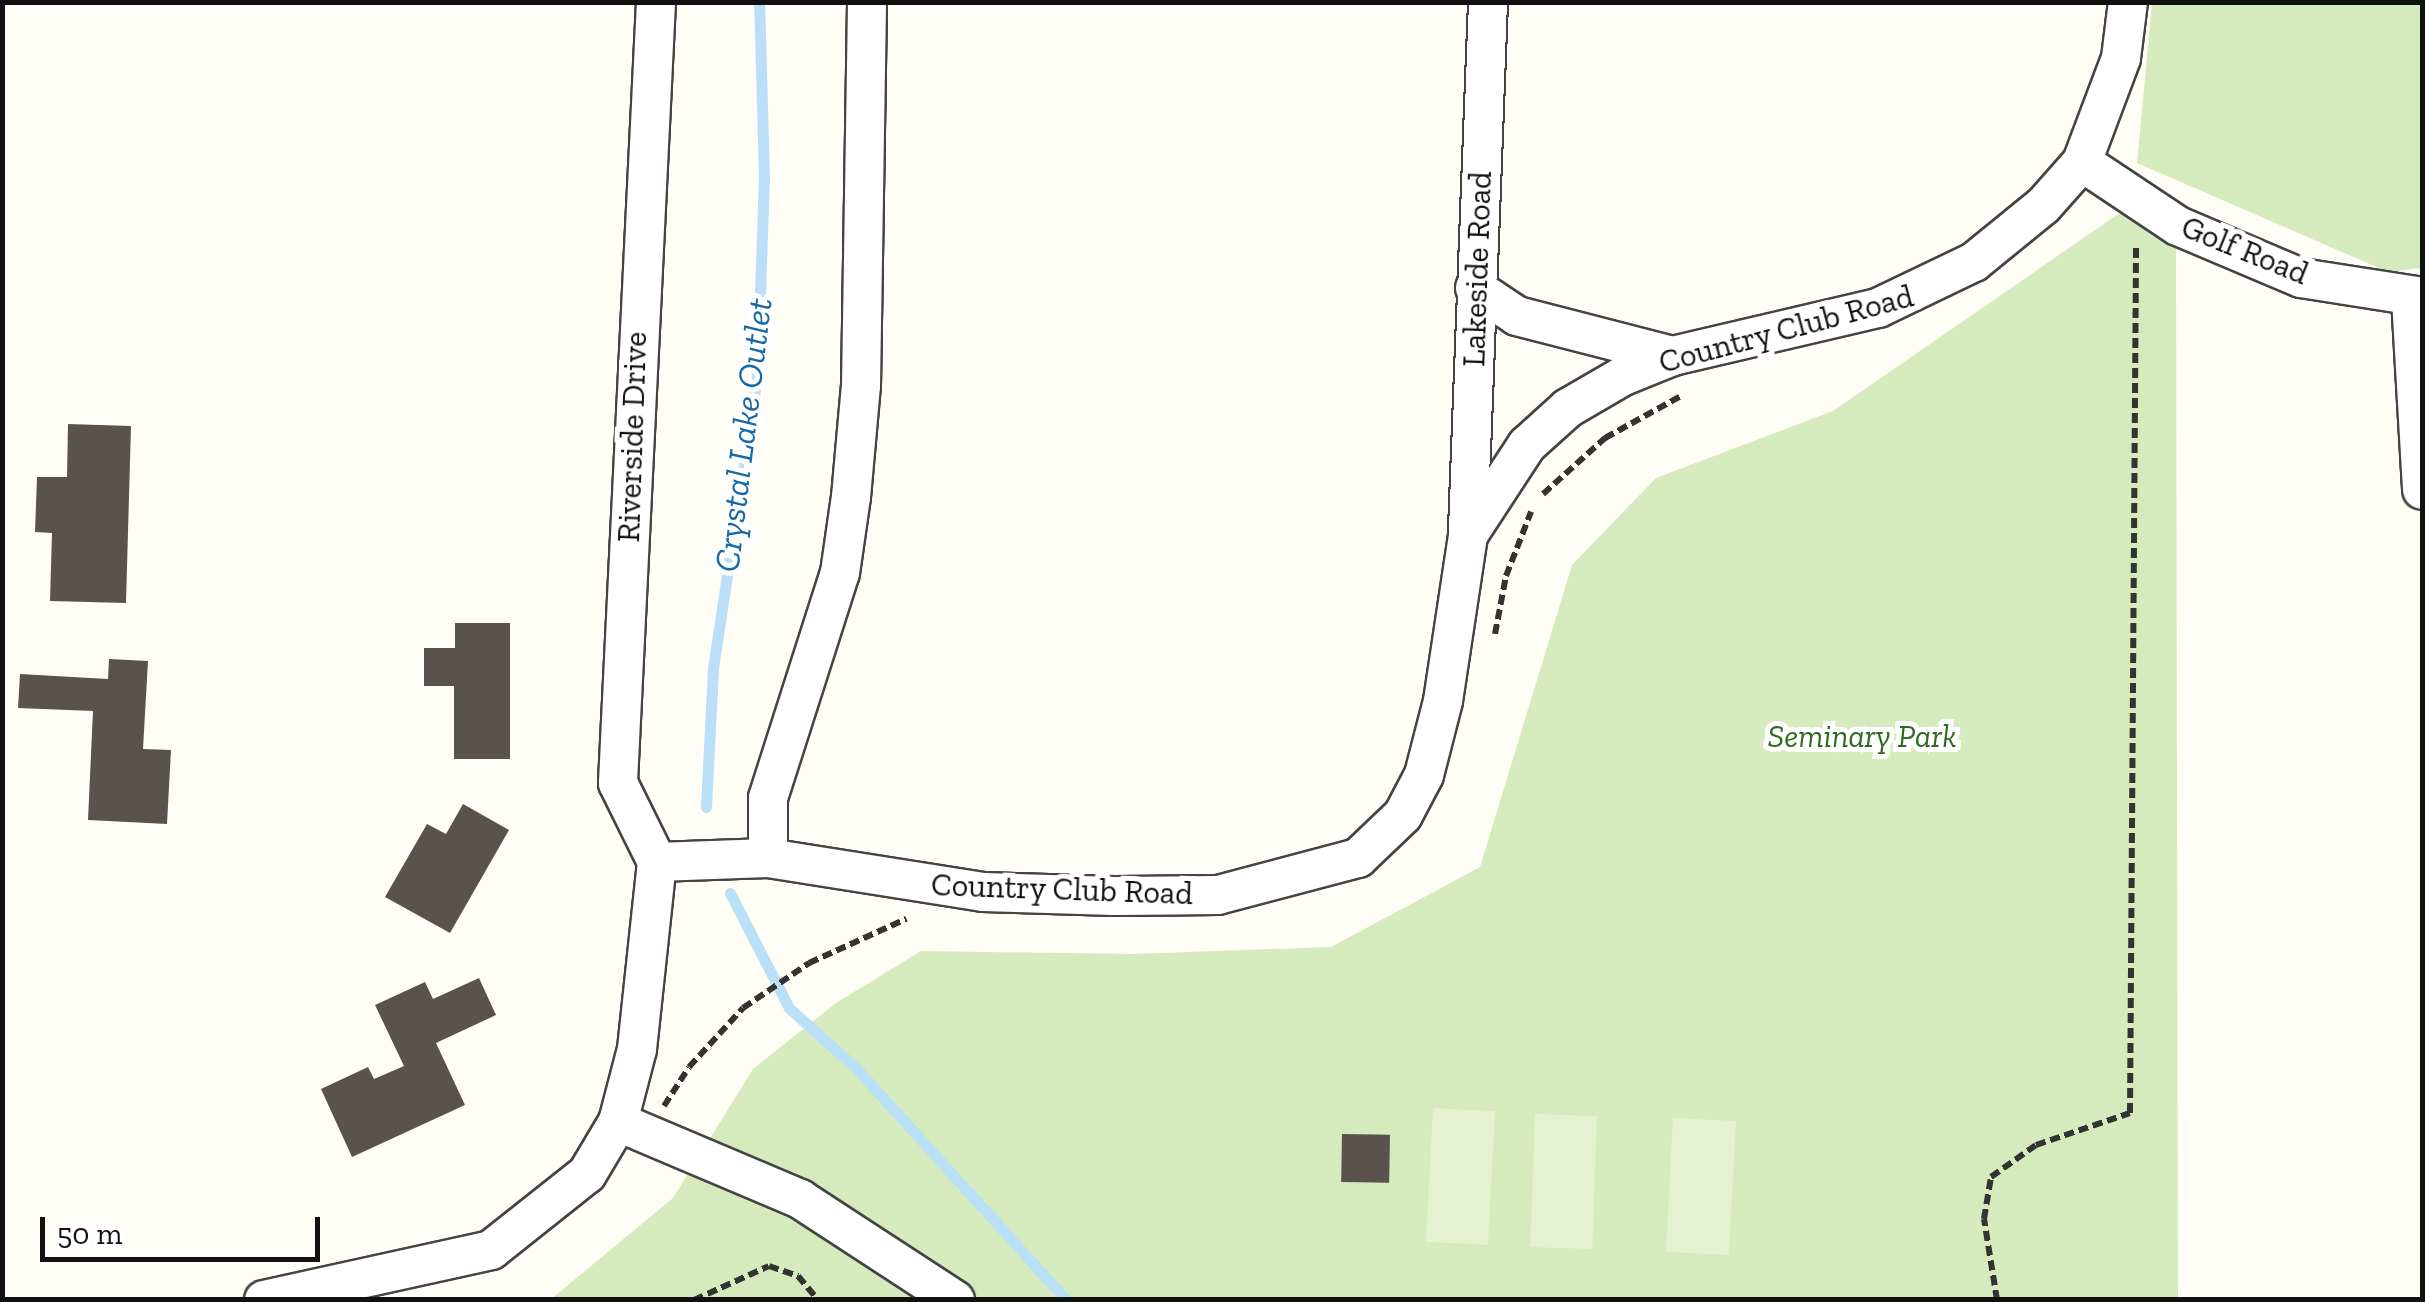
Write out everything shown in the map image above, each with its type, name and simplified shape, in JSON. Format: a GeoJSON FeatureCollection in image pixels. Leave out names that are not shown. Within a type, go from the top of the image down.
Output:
{"type":"FeatureCollection","features":[{"type":"Feature","properties":{"kind":"street","name":"Riverside Drive"},"geometry":{"type":"LineString","coordinates":[[656,2],[618,783],[658,862]]}},
{"type":"Feature","properties":{"kind":"street"},"geometry":{"type":"LineString","coordinates":[[768,858],[768,798],[840,573],[851,497],[860,386],[867,2]]}},
{"type":"Feature","properties":{"kind":"street","name":"Lakeside Road"},"geometry":{"type":"LineString","coordinates":[[1468,535],[1488,2]]}},
{"type":"Feature","properties":{"kind":"street","name":"Country Club Road"},"geometry":{"type":"LineString","coordinates":[[658,862],[768,858],[984,892],[1114,896],[1218,895],[1358,858],[1403,815],[1424,775],[1443,701],[1468,535],[1528,445],[1568,408],[1674,356],[1878,308],[1930,289],[2009,235],[2082,162],[2121,58],[2128,2]]}},
{"type":"Feature","properties":{"kind":"street","name":"Golf Road"},"geometry":{"type":"LineString","coordinates":[[2082,162],[2178,226],[2301,278],[2417,298]]}},
{"type":"Feature","properties":{"kind":"street"},"geometry":{"type":"LineString","coordinates":[[1476,288],[1517,316],[1674,356]]}},
{"type":"Feature","properties":{"kind":"street"},"geometry":{"type":"LineString","coordinates":[[2417,298],[2422,490]]}},
{"type":"Feature","properties":{"kind":"street"},"geometry":{"type":"LineString","coordinates":[[264,1300],[491,1250],[587,1174],[618,1122],[638,1049],[658,862]]}},
{"type":"Feature","properties":{"kind":"street"},"geometry":{"type":"LineString","coordinates":[[618,1122],[800,1198],[955,1300]]}},
{"type":"Feature","properties":{"kind":"path"},"geometry":{"type":"LineString","coordinates":[[1997,1300],[1984,1219],[1991,1177],[2036,1145],[2130,1113],[2136,195]]}},
{"type":"Feature","properties":{"kind":"path"},"geometry":{"type":"LineString","coordinates":[[756,999],[798,971]]}},
{"type":"Feature","properties":{"kind":"path"},"geometry":{"type":"LineString","coordinates":[[694,1300],[769,1266],[798,1276],[818,1300]]}},
{"type":"Feature","properties":{"kind":"green space"},"geometry":{"type":"Polygon","coordinates":[[[2152,3],[2422,3],[2422,268],[2388,272],[2137,163],[2152,3]]]}},
{"type":"Feature","properties":{"kind":"green space","name":"Seminary Park"},"geometry":{"type":"Polygon","coordinates":[[[2124,210],[2176,243],[2178,1299],[550,1300],[673,1198],[753,1069],[836,1003],[921,951],[1132,954],[1331,947],[1480,867],[1572,565],[1656,478],[1833,411],[2124,210]]]}},
{"type":"Feature","properties":{"kind":"green space"},"geometry":{"type":"Polygon","coordinates":[[[1433,1108],[1495,1111],[1488,1245],[1426,1242],[1433,1108]]]}},
{"type":"Feature","properties":{"kind":"green space"},"geometry":{"type":"Polygon","coordinates":[[[1535,1114],[1597,1116],[1592,1249],[1530,1247],[1535,1114]]]}},
{"type":"Feature","properties":{"kind":"green space"},"geometry":{"type":"Polygon","coordinates":[[[1673,1118],[1736,1121],[1729,1255],[1666,1252],[1673,1118]]]}},
{"type":"Feature","properties":{"kind":"building"},"geometry":{"type":"Polygon","coordinates":[[[68,424],[131,426],[126,603],[50,601],[52,533],[35,532],[37,477],[67,477],[68,424]]]}},
{"type":"Feature","properties":{"kind":"building"},"geometry":{"type":"Polygon","coordinates":[[[455,623],[510,623],[510,759],[454,759],[454,686],[424,686],[424,648],[455,648],[455,623]]]}},
{"type":"Feature","properties":{"kind":"building"},"geometry":{"type":"Polygon","coordinates":[[[109,659],[148,661],[143,749],[171,750],[167,824],[88,820],[93,711],[18,708],[20,674],[108,679],[109,659]]]}},
{"type":"Feature","properties":{"kind":"building"},"geometry":{"type":"Polygon","coordinates":[[[463,804],[509,830],[450,933],[385,897],[427,824],[446,834],[463,804]]]}},
{"type":"Feature","properties":{"kind":"building"},"geometry":{"type":"Polygon","coordinates":[[[479,978],[496,1015],[436,1043],[465,1105],[352,1157],[321,1089],[368,1067],[374,1079],[404,1066],[375,1005],[425,982],[433,999],[479,978]]]}},
{"type":"Feature","properties":{"kind":"building"},"geometry":{"type":"Polygon","coordinates":[[[1342,1134],[1390,1135],[1389,1183],[1341,1182],[1342,1134]]]}},
{"type":"Feature","properties":{"kind":"waterway","name":"Crystal Lake Outlet"},"geometry":{"type":"LineString","coordinates":[[706,807],[713,668],[757,378],[764,177],[759,2]]}},
{"type":"Feature","properties":{"kind":"waterway","name":"Crystal Lake Outlet"},"geometry":{"type":"LineString","coordinates":[[730,893],[789,1008],[856,1068],[1066,1300]]}}]}
